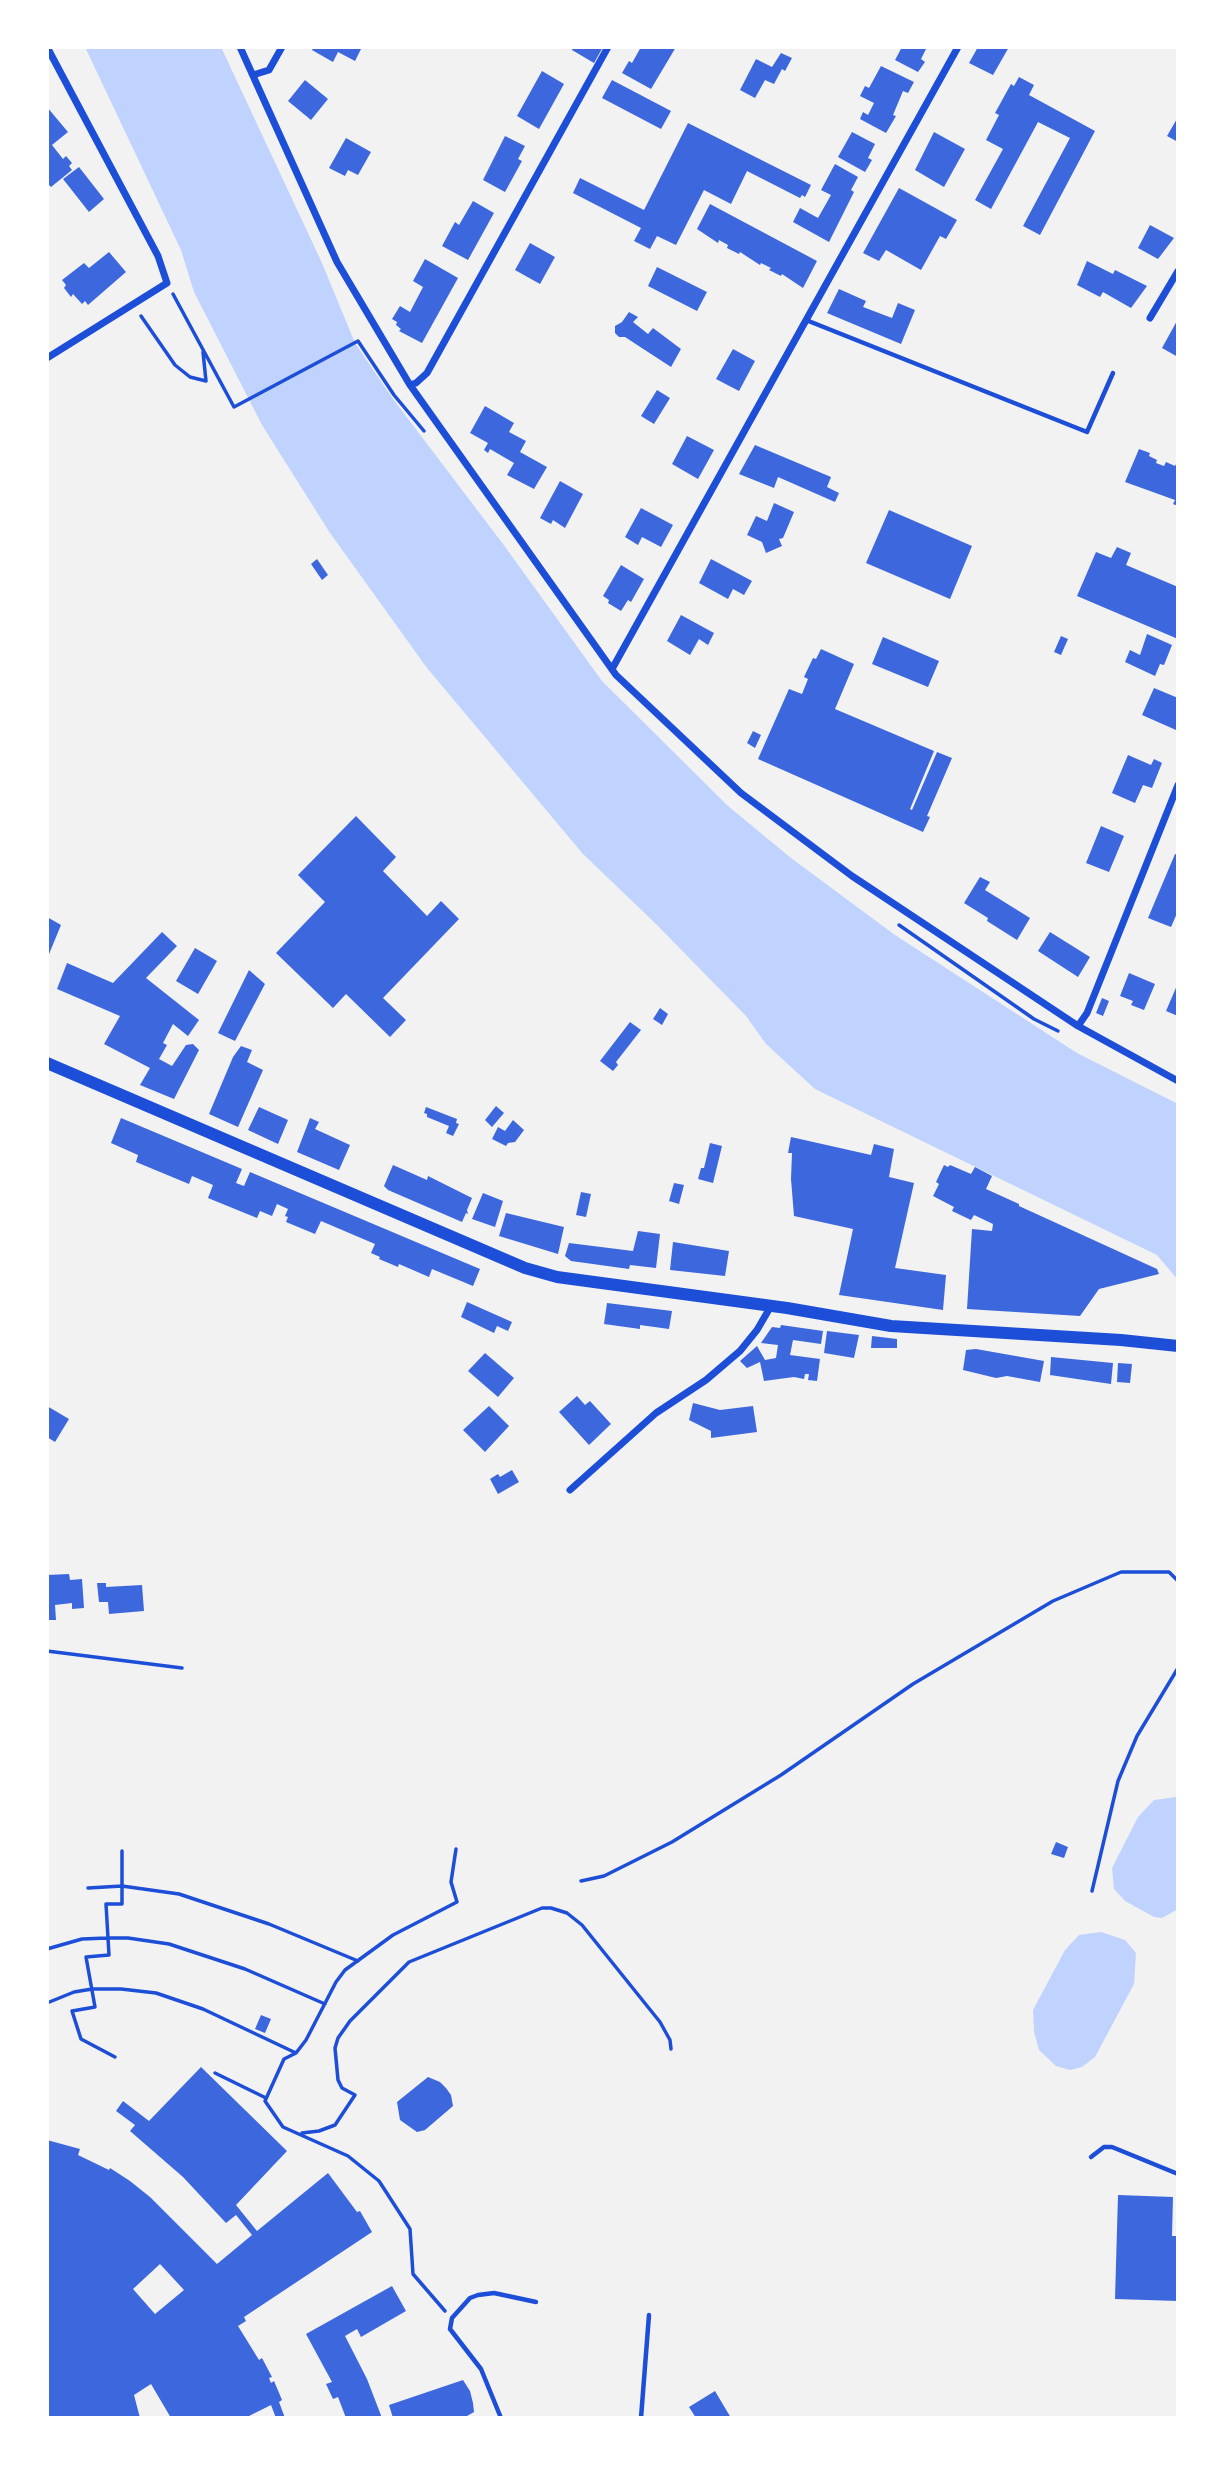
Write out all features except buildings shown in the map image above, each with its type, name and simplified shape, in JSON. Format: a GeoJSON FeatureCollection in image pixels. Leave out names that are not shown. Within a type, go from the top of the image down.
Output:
{"type":"FeatureCollection","features":[{"type":"Feature","properties":{"kind":"main road"},"geometry":{"type":"LineString","coordinates":[[47,1063],[525,1268],[587,1282],[771,1306],[891,1326],[1178,1346]]}},
{"type":"Feature","properties":{"kind":"street"},"geometry":{"type":"LineString","coordinates":[[47,47],[158,256],[167,283],[47,358]]}},
{"type":"Feature","properties":{"kind":"street"},"geometry":{"type":"LineString","coordinates":[[240,47],[337,262],[410,385],[612,669],[741,793],[852,876],[1078,1027],[1178,1081]]}},
{"type":"Feature","properties":{"kind":"street"},"geometry":{"type":"LineString","coordinates":[[253,75],[269,70],[282,47]]}},
{"type":"Feature","properties":{"kind":"street"},"geometry":{"type":"LineString","coordinates":[[410,385],[427,373],[608,47]]}},
{"type":"Feature","properties":{"kind":"street"},"geometry":{"type":"LineString","coordinates":[[612,669],[958,47]]}},
{"type":"Feature","properties":{"kind":"street"},"geometry":{"type":"LineString","coordinates":[[1150,318],[1178,271]]}},
{"type":"Feature","properties":{"kind":"street"},"geometry":{"type":"LineString","coordinates":[[1078,1027],[1087,1013],[1178,785]]}},
{"type":"Feature","properties":{"kind":"street"},"geometry":{"type":"LineString","coordinates":[[570,1490],[656,1413],[706,1380],[740,1351],[771,1306]]}},
{"type":"Feature","properties":{"kind":"lane"},"geometry":{"type":"LineString","coordinates":[[806,320],[1087,432],[1112,373]]}},
{"type":"Feature","properties":{"kind":"lane"},"geometry":{"type":"LineString","coordinates":[[1091,2157],[1104,2147],[1112,2147],[1178,2174]]}},
{"type":"Feature","properties":{"kind":"lane"},"geometry":{"type":"LineString","coordinates":[[501,2418],[481,2369],[450,2329],[452,2318],[470,2298],[478,2295],[494,2293],[536,2302]]}},
{"type":"Feature","properties":{"kind":"lane"},"geometry":{"type":"LineString","coordinates":[[640,2418],[649,2315]]}},
{"type":"Feature","properties":{"kind":"path"},"geometry":{"type":"LineString","coordinates":[[167,283],[234,407],[358,341],[394,395],[425,433]]}},
{"type":"Feature","properties":{"kind":"path"},"geometry":{"type":"LineString","coordinates":[[133,304],[175,365],[190,377],[206,381],[203,349]]}},
{"type":"Feature","properties":{"kind":"path"},"geometry":{"type":"LineString","coordinates":[[896,924],[1034,1019],[1066,1035]]}},
{"type":"Feature","properties":{"kind":"path"},"geometry":{"type":"LineString","coordinates":[[580,1881],[604,1876],[672,1842],[781,1775],[913,1684],[1053,1601],[1121,1572],[1169,1572],[1178,1581]]}},
{"type":"Feature","properties":{"kind":"path"},"geometry":{"type":"LineString","coordinates":[[47,1651],[182,1668]]}},
{"type":"Feature","properties":{"kind":"path"},"geometry":{"type":"LineString","coordinates":[[1092,1891],[1118,1781],[1137,1736],[1178,1668]]}},
{"type":"Feature","properties":{"kind":"path"},"geometry":{"type":"LineString","coordinates":[[452,2318],[413,2274],[410,2229],[379,2181],[348,2156],[283,2127],[265,2101],[284,2060],[296,2053],[306,2040],[345,1970],[393,1935],[457,1902],[451,1882],[456,1849]]}},
{"type":"Feature","properties":{"kind":"path"},"geometry":{"type":"LineString","coordinates":[[115,2057],[81,2039],[72,2011],[95,2007],[86,1957],[109,1955],[106,1904],[122,1904],[122,1852]]}},
{"type":"Feature","properties":{"kind":"path"},"geometry":{"type":"LineString","coordinates":[[88,1888],[122,1886],[179,1894],[269,1924],[358,1961]]}},
{"type":"Feature","properties":{"kind":"path"},"geometry":{"type":"LineString","coordinates":[[301,2133],[319,2131],[335,2124],[355,2095],[342,2088],[338,2080],[335,2048],[338,2038],[350,2021],[409,1962],[542,1908],[567,1913],[582,1925],[660,2022],[670,2040],[671,2049]]}},
{"type":"Feature","properties":{"kind":"path"},"geometry":{"type":"LineString","coordinates":[[47,1949],[82,1939],[149,1940],[257,1973],[325,2004]]}},
{"type":"Feature","properties":{"kind":"path"},"geometry":{"type":"LineString","coordinates":[[47,2003],[74,1992],[92,1989],[138,1990],[180,2000],[296,2053]]}},
{"type":"Feature","properties":{"kind":"path"},"geometry":{"type":"LineString","coordinates":[[215,2073],[267,2098]]}},
{"type":"Feature","properties":{"kind":"water"},"geometry":{"type":"Polygon","coordinates":[[[85,47],[221,47],[322,263],[355,343],[393,399],[602,681],[728,806],[791,858],[895,935],[1077,1053],[1178,1104],[1178,1280],[1157,1255],[815,1089],[766,1044],[746,1016],[583,854],[427,668],[330,533],[262,425],[194,292],[181,250],[85,47]]]}},
{"type":"Feature","properties":{"kind":"water"},"geometry":{"type":"Polygon","coordinates":[[[1176,1797],[1178,1909],[1162,1918],[1154,1917],[1125,1901],[1114,1889],[1112,1868],[1138,1817],[1154,1800],[1176,1797]]]}},
{"type":"Feature","properties":{"kind":"water"},"geometry":{"type":"Polygon","coordinates":[[[1101,1932],[1125,1940],[1136,1953],[1134,1984],[1095,2057],[1082,2067],[1070,2070],[1056,2066],[1039,2050],[1034,2032],[1033,2010],[1065,1950],[1079,1935],[1101,1932]]]}}]}
